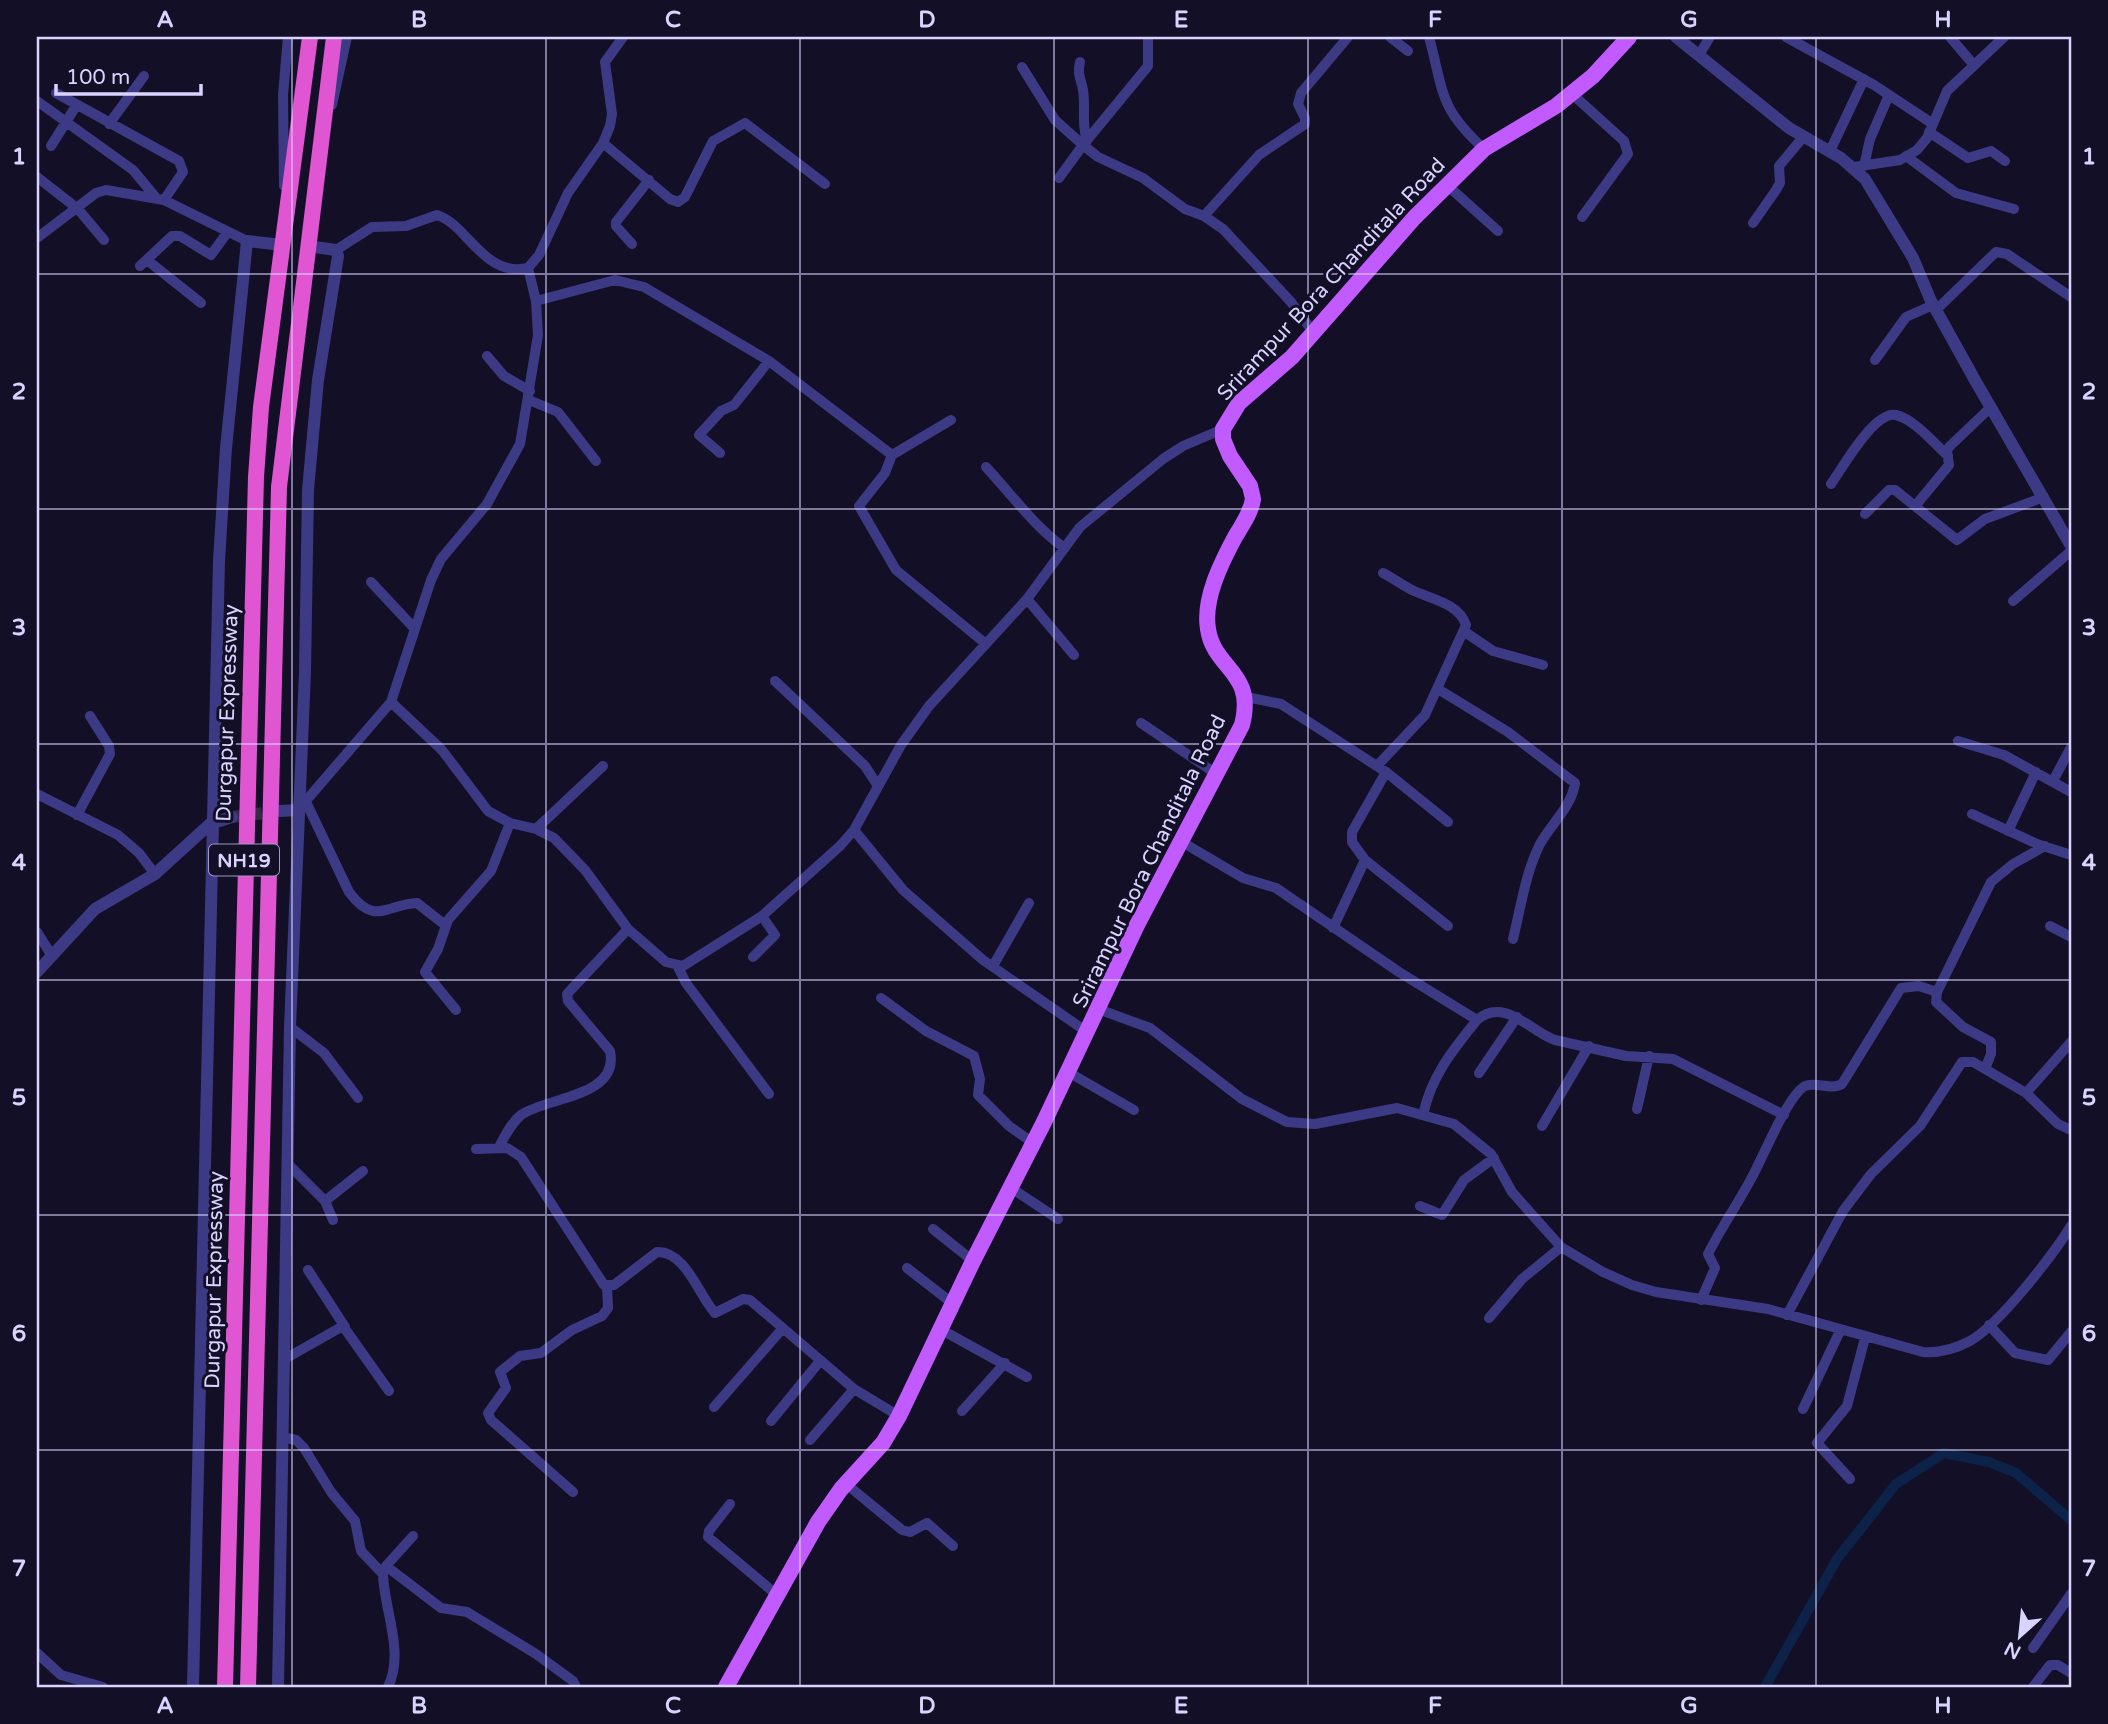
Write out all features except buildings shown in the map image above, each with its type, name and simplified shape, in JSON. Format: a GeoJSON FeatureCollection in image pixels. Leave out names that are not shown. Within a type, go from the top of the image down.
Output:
{"type":"FeatureCollection","features":[{"type":"Feature","properties":{"kind":"highway","name":"Durgapur Expressway"},"geometry":{"type":"LineString","coordinates":[[225,1687],[253,554],[261,407],[310,37]]}},
{"type":"Feature","properties":{"kind":"highway","name":"Durgapur Expressway"},"geometry":{"type":"LineString","coordinates":[[248,1687],[276,545],[284,431],[334,37]]}},
{"type":"Feature","properties":{"kind":"main road","name":"Srirampur Bora Chanditala Road"},"geometry":{"type":"LineString","coordinates":[[726,1687],[818,1522],[845,1483],[883,1443],[899,1416],[1137,925],[1242,725],[1246,697],[1240,682],[1209,638],[1207,626],[1215,580],[1253,499],[1250,486],[1226,449],[1223,429],[1239,403],[1277,372],[1414,218],[1484,149],[1556,106],[1629,37]]}},
{"type":"Feature","properties":{"kind":"street"},"geometry":{"type":"LineString","coordinates":[[286,218],[283,95],[288,37]]}},
{"type":"Feature","properties":{"kind":"street"},"geometry":{"type":"LineString","coordinates":[[316,174],[347,37]]}},
{"type":"Feature","properties":{"kind":"street"},"geometry":{"type":"LineString","coordinates":[[528,268],[539,256],[569,192],[603,143],[612,114],[606,62],[622,37]]}},
{"type":"Feature","properties":{"kind":"street"},"geometry":{"type":"LineString","coordinates":[[1059,178],[1148,66],[1148,37]]}},
{"type":"Feature","properties":{"kind":"street"},"geometry":{"type":"LineString","coordinates":[[1204,216],[1259,155],[1304,124],[1305,118],[1298,104],[1301,93],[1348,37]]}},
{"type":"Feature","properties":{"kind":"street"},"geometry":{"type":"LineString","coordinates":[[1390,37],[1408,51]]}},
{"type":"Feature","properties":{"kind":"street"},"geometry":{"type":"LineString","coordinates":[[1429,37],[1446,106],[1453,118],[1484,149]]}},
{"type":"Feature","properties":{"kind":"street"},"geometry":{"type":"LineString","coordinates":[[1676,37],[1789,128],[1859,166],[1913,258],[1935,307],[2071,546]]}},
{"type":"Feature","properties":{"kind":"street"},"geometry":{"type":"LineString","coordinates":[[1699,55],[1710,37]]}},
{"type":"Feature","properties":{"kind":"street"},"geometry":{"type":"LineString","coordinates":[[1786,37],[1889,95],[1968,158],[1991,152],[2005,161]]}},
{"type":"Feature","properties":{"kind":"street"},"geometry":{"type":"LineString","coordinates":[[1950,37],[1973,64]]}},
{"type":"Feature","properties":{"kind":"street"},"geometry":{"type":"LineString","coordinates":[[1859,166],[1906,156],[1917,150],[1931,128],[1947,91],[2004,37]]}},
{"type":"Feature","properties":{"kind":"street"},"geometry":{"type":"LineString","coordinates":[[1080,62],[1078,75],[1083,89],[1085,143]]}},
{"type":"Feature","properties":{"kind":"street"},"geometry":{"type":"LineString","coordinates":[[1022,67],[1055,120],[1085,143],[1098,157],[1143,178],[1185,209],[1204,216],[1229,236],[1291,302],[1314,333]]}},
{"type":"Feature","properties":{"kind":"street"},"geometry":{"type":"LineString","coordinates":[[109,124],[144,76]]}},
{"type":"Feature","properties":{"kind":"street"},"geometry":{"type":"LineString","coordinates":[[1830,151],[1864,79]]}},
{"type":"Feature","properties":{"kind":"street"},"geometry":{"type":"LineString","coordinates":[[56,93],[109,124],[169,153],[181,164],[183,172],[161,199]]}},
{"type":"Feature","properties":{"kind":"street"},"geometry":{"type":"LineString","coordinates":[[1571,93],[1624,141],[1629,154],[1581,217]]}},
{"type":"Feature","properties":{"kind":"street"},"geometry":{"type":"LineString","coordinates":[[1859,166],[1889,95]]}},
{"type":"Feature","properties":{"kind":"street"},"geometry":{"type":"LineString","coordinates":[[37,100],[133,170],[161,199],[247,241],[282,245]]}},
{"type":"Feature","properties":{"kind":"street"},"geometry":{"type":"LineString","coordinates":[[51,146],[76,106]]}},
{"type":"Feature","properties":{"kind":"street"},"geometry":{"type":"LineString","coordinates":[[603,143],[674,202],[682,201],[713,141],[745,123],[825,184]]}},
{"type":"Feature","properties":{"kind":"street"},"geometry":{"type":"LineString","coordinates":[[1753,223],[1780,183],[1779,166],[1804,136]]}},
{"type":"Feature","properties":{"kind":"street"},"geometry":{"type":"LineString","coordinates":[[1906,156],[1956,193],[2014,209]]}},
{"type":"Feature","properties":{"kind":"street"},"geometry":{"type":"LineString","coordinates":[[37,177],[78,209],[104,240]]}},
{"type":"Feature","properties":{"kind":"street"},"geometry":{"type":"LineString","coordinates":[[632,244],[616,226],[616,222],[649,180]]}},
{"type":"Feature","properties":{"kind":"street"},"geometry":{"type":"LineString","coordinates":[[1448,186],[1498,230]]}},
{"type":"Feature","properties":{"kind":"street"},"geometry":{"type":"LineString","coordinates":[[37,238],[96,193],[106,190],[128,196],[161,199]]}},
{"type":"Feature","properties":{"kind":"street"},"geometry":{"type":"LineString","coordinates":[[307,246],[336,250],[372,227],[407,226],[437,215],[450,222],[482,253],[504,266],[528,268]]}},
{"type":"Feature","properties":{"kind":"street"},"geometry":{"type":"LineString","coordinates":[[201,303],[144,263],[174,235],[213,254],[227,233]]}},
{"type":"Feature","properties":{"kind":"street"},"geometry":{"type":"LineString","coordinates":[[193,1687],[208,1096],[210,824],[226,448],[247,241]]}},
{"type":"Feature","properties":{"kind":"street"},"geometry":{"type":"LineString","coordinates":[[278,1687],[290,1027],[302,806],[308,490],[318,380],[338,256],[336,250]]}},
{"type":"Feature","properties":{"kind":"street"},"geometry":{"type":"LineString","coordinates":[[1875,360],[1906,317],[1935,307],[1996,252],[2007,254],[2071,297]]}},
{"type":"Feature","properties":{"kind":"street"},"geometry":{"type":"LineString","coordinates":[[280,811],[302,806],[391,702],[414,628],[441,559],[487,504],[512,460],[524,430],[538,335],[536,301],[528,268]]}},
{"type":"Feature","properties":{"kind":"street"},"geometry":{"type":"LineString","coordinates":[[536,301],[599,283],[630,282],[769,361],[892,455]]}},
{"type":"Feature","properties":{"kind":"street"},"geometry":{"type":"LineString","coordinates":[[487,356],[504,376],[529,396],[558,412],[596,461]]}},
{"type":"Feature","properties":{"kind":"street"},"geometry":{"type":"LineString","coordinates":[[720,453],[699,435],[721,411],[734,405],[769,361]]}},
{"type":"Feature","properties":{"kind":"street"},"geometry":{"type":"LineString","coordinates":[[1916,505],[1949,465],[1950,446],[1991,407]]}},
{"type":"Feature","properties":{"kind":"street"},"geometry":{"type":"LineString","coordinates":[[1831,484],[1877,420],[1889,415],[1904,419],[1948,456]]}},
{"type":"Feature","properties":{"kind":"street"},"geometry":{"type":"LineString","coordinates":[[951,420],[892,455],[885,473],[862,499],[860,509],[896,570],[986,644]]}},
{"type":"Feature","properties":{"kind":"street"},"geometry":{"type":"LineString","coordinates":[[678,967],[689,964],[762,916],[815,871],[854,830],[877,786],[929,706],[1027,599],[1063,547],[1089,519],[1163,459],[1183,446],[1223,429]]}},
{"type":"Feature","properties":{"kind":"street"},"geometry":{"type":"LineString","coordinates":[[986,467],[1038,528],[1063,547]]}},
{"type":"Feature","properties":{"kind":"street"},"geometry":{"type":"LineString","coordinates":[[1865,513],[1889,490],[1901,492],[1957,540],[1985,519],[2044,497]]}},
{"type":"Feature","properties":{"kind":"street"},"geometry":{"type":"LineString","coordinates":[[2013,601],[2071,551]]}},
{"type":"Feature","properties":{"kind":"street"},"geometry":{"type":"LineString","coordinates":[[1383,573],[1457,612],[1465,620],[1465,632],[1425,715],[1381,769],[1351,836],[1365,860],[1448,926]]}},
{"type":"Feature","properties":{"kind":"street"},"geometry":{"type":"LineString","coordinates":[[371,582],[414,628]]}},
{"type":"Feature","properties":{"kind":"street"},"geometry":{"type":"LineString","coordinates":[[1027,599],[1074,655]]}},
{"type":"Feature","properties":{"kind":"street"},"geometry":{"type":"LineString","coordinates":[[1465,632],[1493,651],[1543,665]]}},
{"type":"Feature","properties":{"kind":"street"},"geometry":{"type":"LineString","coordinates":[[775,681],[865,766],[877,786]]}},
{"type":"Feature","properties":{"kind":"street"},"geometry":{"type":"LineString","coordinates":[[1438,689],[1508,732],[1575,783],[1561,814],[1536,853],[1523,887],[1513,939]]}},
{"type":"Feature","properties":{"kind":"street"},"geometry":{"type":"LineString","coordinates":[[1246,697],[1281,704],[1381,769],[1448,822]]}},
{"type":"Feature","properties":{"kind":"street"},"geometry":{"type":"LineString","coordinates":[[391,702],[442,750],[488,811],[510,823],[536,829],[554,838],[578,862],[628,929],[666,962],[678,967],[769,1094]]}},
{"type":"Feature","properties":{"kind":"street"},"geometry":{"type":"LineString","coordinates":[[77,815],[110,754],[109,746],[90,716]]}},
{"type":"Feature","properties":{"kind":"street"},"geometry":{"type":"LineString","coordinates":[[1141,723],[1218,775]]}},
{"type":"Feature","properties":{"kind":"street"},"geometry":{"type":"LineString","coordinates":[[1958,741],[2004,755],[2071,792]]}},
{"type":"Feature","properties":{"kind":"street"},"geometry":{"type":"LineString","coordinates":[[2053,781],[2071,747]]}},
{"type":"Feature","properties":{"kind":"street"},"geometry":{"type":"LineString","coordinates":[[536,829],[603,765]]}},
{"type":"Feature","properties":{"kind":"street"},"geometry":{"type":"LineString","coordinates":[[2008,831],[2036,772]]}},
{"type":"Feature","properties":{"kind":"street"},"geometry":{"type":"LineString","coordinates":[[37,794],[118,835],[139,853],[155,874]]}},
{"type":"Feature","properties":{"kind":"street"},"geometry":{"type":"LineString","coordinates":[[302,806],[349,892],[359,903],[371,910],[388,911],[417,903],[445,925]]}},
{"type":"Feature","properties":{"kind":"street"},"geometry":{"type":"LineString","coordinates":[[1972,814],[2045,846],[2070,853]]}},
{"type":"Feature","properties":{"kind":"street"},"geometry":{"type":"LineString","coordinates":[[37,972],[94,909],[155,874],[210,824],[232,817]]}},
{"type":"Feature","properties":{"kind":"street"},"geometry":{"type":"LineString","coordinates":[[456,1010],[425,972],[440,944],[445,925],[491,871],[510,823]]}},
{"type":"Feature","properties":{"kind":"street"},"geometry":{"type":"LineString","coordinates":[[854,830],[904,890],[993,966],[1087,1032]]}},
{"type":"Feature","properties":{"kind":"street"},"geometry":{"type":"LineString","coordinates":[[1182,842],[1243,878],[1276,888],[1332,928],[1477,1020]]}},
{"type":"Feature","properties":{"kind":"street"},"geometry":{"type":"LineString","coordinates":[[1985,1069],[1991,1054],[1991,1042],[1963,1027],[1940,1006],[1936,1002],[1937,992],[1991,881],[2013,864],[2045,846]]}},
{"type":"Feature","properties":{"kind":"street"},"geometry":{"type":"LineString","coordinates":[[1332,928],[1365,860]]}},
{"type":"Feature","properties":{"kind":"street"},"geometry":{"type":"LineString","coordinates":[[993,966],[1030,903]]}},
{"type":"Feature","properties":{"kind":"street"},"geometry":{"type":"LineString","coordinates":[[753,957],[775,935],[762,916]]}},
{"type":"Feature","properties":{"kind":"street"},"geometry":{"type":"LineString","coordinates":[[2050,926],[2071,937]]}},
{"type":"Feature","properties":{"kind":"street"},"geometry":{"type":"LineString","coordinates":[[499,1147],[520,1116],[588,1091],[599,1083],[610,1065],[610,1051],[568,1002],[567,994],[628,929]]}},
{"type":"Feature","properties":{"kind":"street"},"geometry":{"type":"LineString","coordinates":[[37,932],[52,957]]}},
{"type":"Feature","properties":{"kind":"street"},"geometry":{"type":"LineString","coordinates":[[1701,1300],[1715,1268],[1708,1254],[1784,1115],[1805,1087],[1834,1088],[1842,1084],[1901,988],[1919,986],[1937,992]]}},
{"type":"Feature","properties":{"kind":"street"},"geometry":{"type":"LineString","coordinates":[[881,998],[926,1031],[974,1056],[981,1079],[978,1095],[1009,1126],[1033,1143]]}},
{"type":"Feature","properties":{"kind":"street"},"geometry":{"type":"LineString","coordinates":[[1098,1009],[1150,1028],[1242,1099],[1287,1122],[1315,1124],[1397,1108],[1454,1124],[1481,1143],[1494,1158],[1512,1192],[1561,1247],[1603,1272],[1632,1285],[1787,1315],[1865,1338],[1937,1353],[1971,1340],[1989,1325],[2067,1238],[2071,1226]]}},
{"type":"Feature","properties":{"kind":"street"},"geometry":{"type":"LineString","coordinates":[[1423,1115],[1433,1079],[1477,1020],[1484,1014],[1494,1012],[1517,1017],[1546,1037],[1626,1056],[1649,1056],[1689,1064],[1784,1115]]}},
{"type":"Feature","properties":{"kind":"street"},"geometry":{"type":"LineString","coordinates":[[1479,1073],[1517,1017]]}},
{"type":"Feature","properties":{"kind":"street"},"geometry":{"type":"LineString","coordinates":[[290,1027],[324,1053],[358,1098]]}},
{"type":"Feature","properties":{"kind":"street"},"geometry":{"type":"LineString","coordinates":[[2026,1093],[2071,1042]]}},
{"type":"Feature","properties":{"kind":"street"},"geometry":{"type":"LineString","coordinates":[[1542,1126],[1589,1046]]}},
{"type":"Feature","properties":{"kind":"street"},"geometry":{"type":"LineString","coordinates":[[1637,1108],[1649,1056]]}},
{"type":"Feature","properties":{"kind":"street"},"geometry":{"type":"LineString","coordinates":[[1787,1315],[1835,1225],[1871,1174],[1920,1126],[1962,1062],[1967,1060],[2026,1093],[2058,1124],[2071,1130]]}},
{"type":"Feature","properties":{"kind":"street"},"geometry":{"type":"LineString","coordinates":[[1068,1072],[1134,1110]]}},
{"type":"Feature","properties":{"kind":"street"},"geometry":{"type":"LineString","coordinates":[[476,1149],[499,1147],[514,1151],[521,1157],[598,1280],[607,1287],[608,1308],[602,1316],[572,1331],[541,1353],[520,1356],[500,1372],[506,1388],[488,1413],[491,1420],[573,1492]]}},
{"type":"Feature","properties":{"kind":"street"},"geometry":{"type":"LineString","coordinates":[[1420,1206],[1442,1215],[1464,1180],[1494,1158]]}},
{"type":"Feature","properties":{"kind":"street"},"geometry":{"type":"LineString","coordinates":[[288,1164],[325,1201],[333,1220]]}},
{"type":"Feature","properties":{"kind":"street"},"geometry":{"type":"LineString","coordinates":[[325,1201],[363,1171]]}},
{"type":"Feature","properties":{"kind":"street"},"geometry":{"type":"LineString","coordinates":[[1011,1188],[1058,1219]]}},
{"type":"Feature","properties":{"kind":"street"},"geometry":{"type":"LineString","coordinates":[[933,1229],[973,1261]]}},
{"type":"Feature","properties":{"kind":"street"},"geometry":{"type":"LineString","coordinates":[[1489,1318],[1522,1279],[1561,1247]]}},
{"type":"Feature","properties":{"kind":"street"},"geometry":{"type":"LineString","coordinates":[[607,1287],[614,1285],[661,1252],[686,1270],[715,1313],[743,1299],[750,1300],[854,1389],[899,1416]]}},
{"type":"Feature","properties":{"kind":"street"},"geometry":{"type":"LineString","coordinates":[[907,1268],[952,1303]]}},
{"type":"Feature","properties":{"kind":"street"},"geometry":{"type":"LineString","coordinates":[[308,1270],[389,1391]]}},
{"type":"Feature","properties":{"kind":"street"},"geometry":{"type":"LineString","coordinates":[[1989,1325],[2015,1353],[2048,1360],[2071,1332]]}},
{"type":"Feature","properties":{"kind":"street"},"geometry":{"type":"LineString","coordinates":[[283,1360],[336,1328],[345,1327]]}},
{"type":"Feature","properties":{"kind":"street"},"geometry":{"type":"LineString","coordinates":[[714,1407],[783,1328]]}},
{"type":"Feature","properties":{"kind":"street"},"geometry":{"type":"LineString","coordinates":[[940,1329],[1027,1377]]}},
{"type":"Feature","properties":{"kind":"street"},"geometry":{"type":"LineString","coordinates":[[1803,1409],[1840,1331]]}},
{"type":"Feature","properties":{"kind":"street"},"geometry":{"type":"LineString","coordinates":[[1850,1479],[1817,1443],[1847,1406],[1865,1338]]}},
{"type":"Feature","properties":{"kind":"street"},"geometry":{"type":"LineString","coordinates":[[771,1421],[820,1361]]}},
{"type":"Feature","properties":{"kind":"street"},"geometry":{"type":"LineString","coordinates":[[962,1411],[1005,1363]]}},
{"type":"Feature","properties":{"kind":"street"},"geometry":{"type":"LineString","coordinates":[[810,1440],[854,1389]]}},
{"type":"Feature","properties":{"kind":"street"},"geometry":{"type":"LineString","coordinates":[[282,1437],[296,1440],[304,1448],[331,1492],[355,1521],[361,1551],[441,1608],[461,1609],[536,1654],[573,1681],[576,1687]]}},
{"type":"Feature","properties":{"kind":"street"},"geometry":{"type":"LineString","coordinates":[[845,1483],[902,1531],[910,1532],[927,1523],[953,1546]]}},
{"type":"Feature","properties":{"kind":"street"},"geometry":{"type":"LineString","coordinates":[[730,1504],[709,1531],[708,1537],[776,1595]]}},
{"type":"Feature","properties":{"kind":"street"},"geometry":{"type":"LineString","coordinates":[[388,1687],[393,1630],[385,1570],[413,1536]]}},
{"type":"Feature","properties":{"kind":"street"},"geometry":{"type":"LineString","coordinates":[[2033,1648],[2071,1594]]}},
{"type":"Feature","properties":{"kind":"street"},"geometry":{"type":"LineString","coordinates":[[37,1653],[61,1675],[103,1687]]}},
{"type":"Feature","properties":{"kind":"street"},"geometry":{"type":"LineString","coordinates":[[2033,1687],[2050,1665],[2058,1665],[2071,1673]]}},
{"type":"Feature","properties":{"kind":"waterway"},"geometry":{"type":"LineString","coordinates":[[1765,1687],[1837,1559],[1896,1484],[1944,1453],[1989,1462],[2016,1473],[2071,1520]]}},
{"type":"Feature","properties":{"kind":"tunnel"},"geometry":{"type":"LineString","coordinates":[[232,817],[280,811]]}}]}
